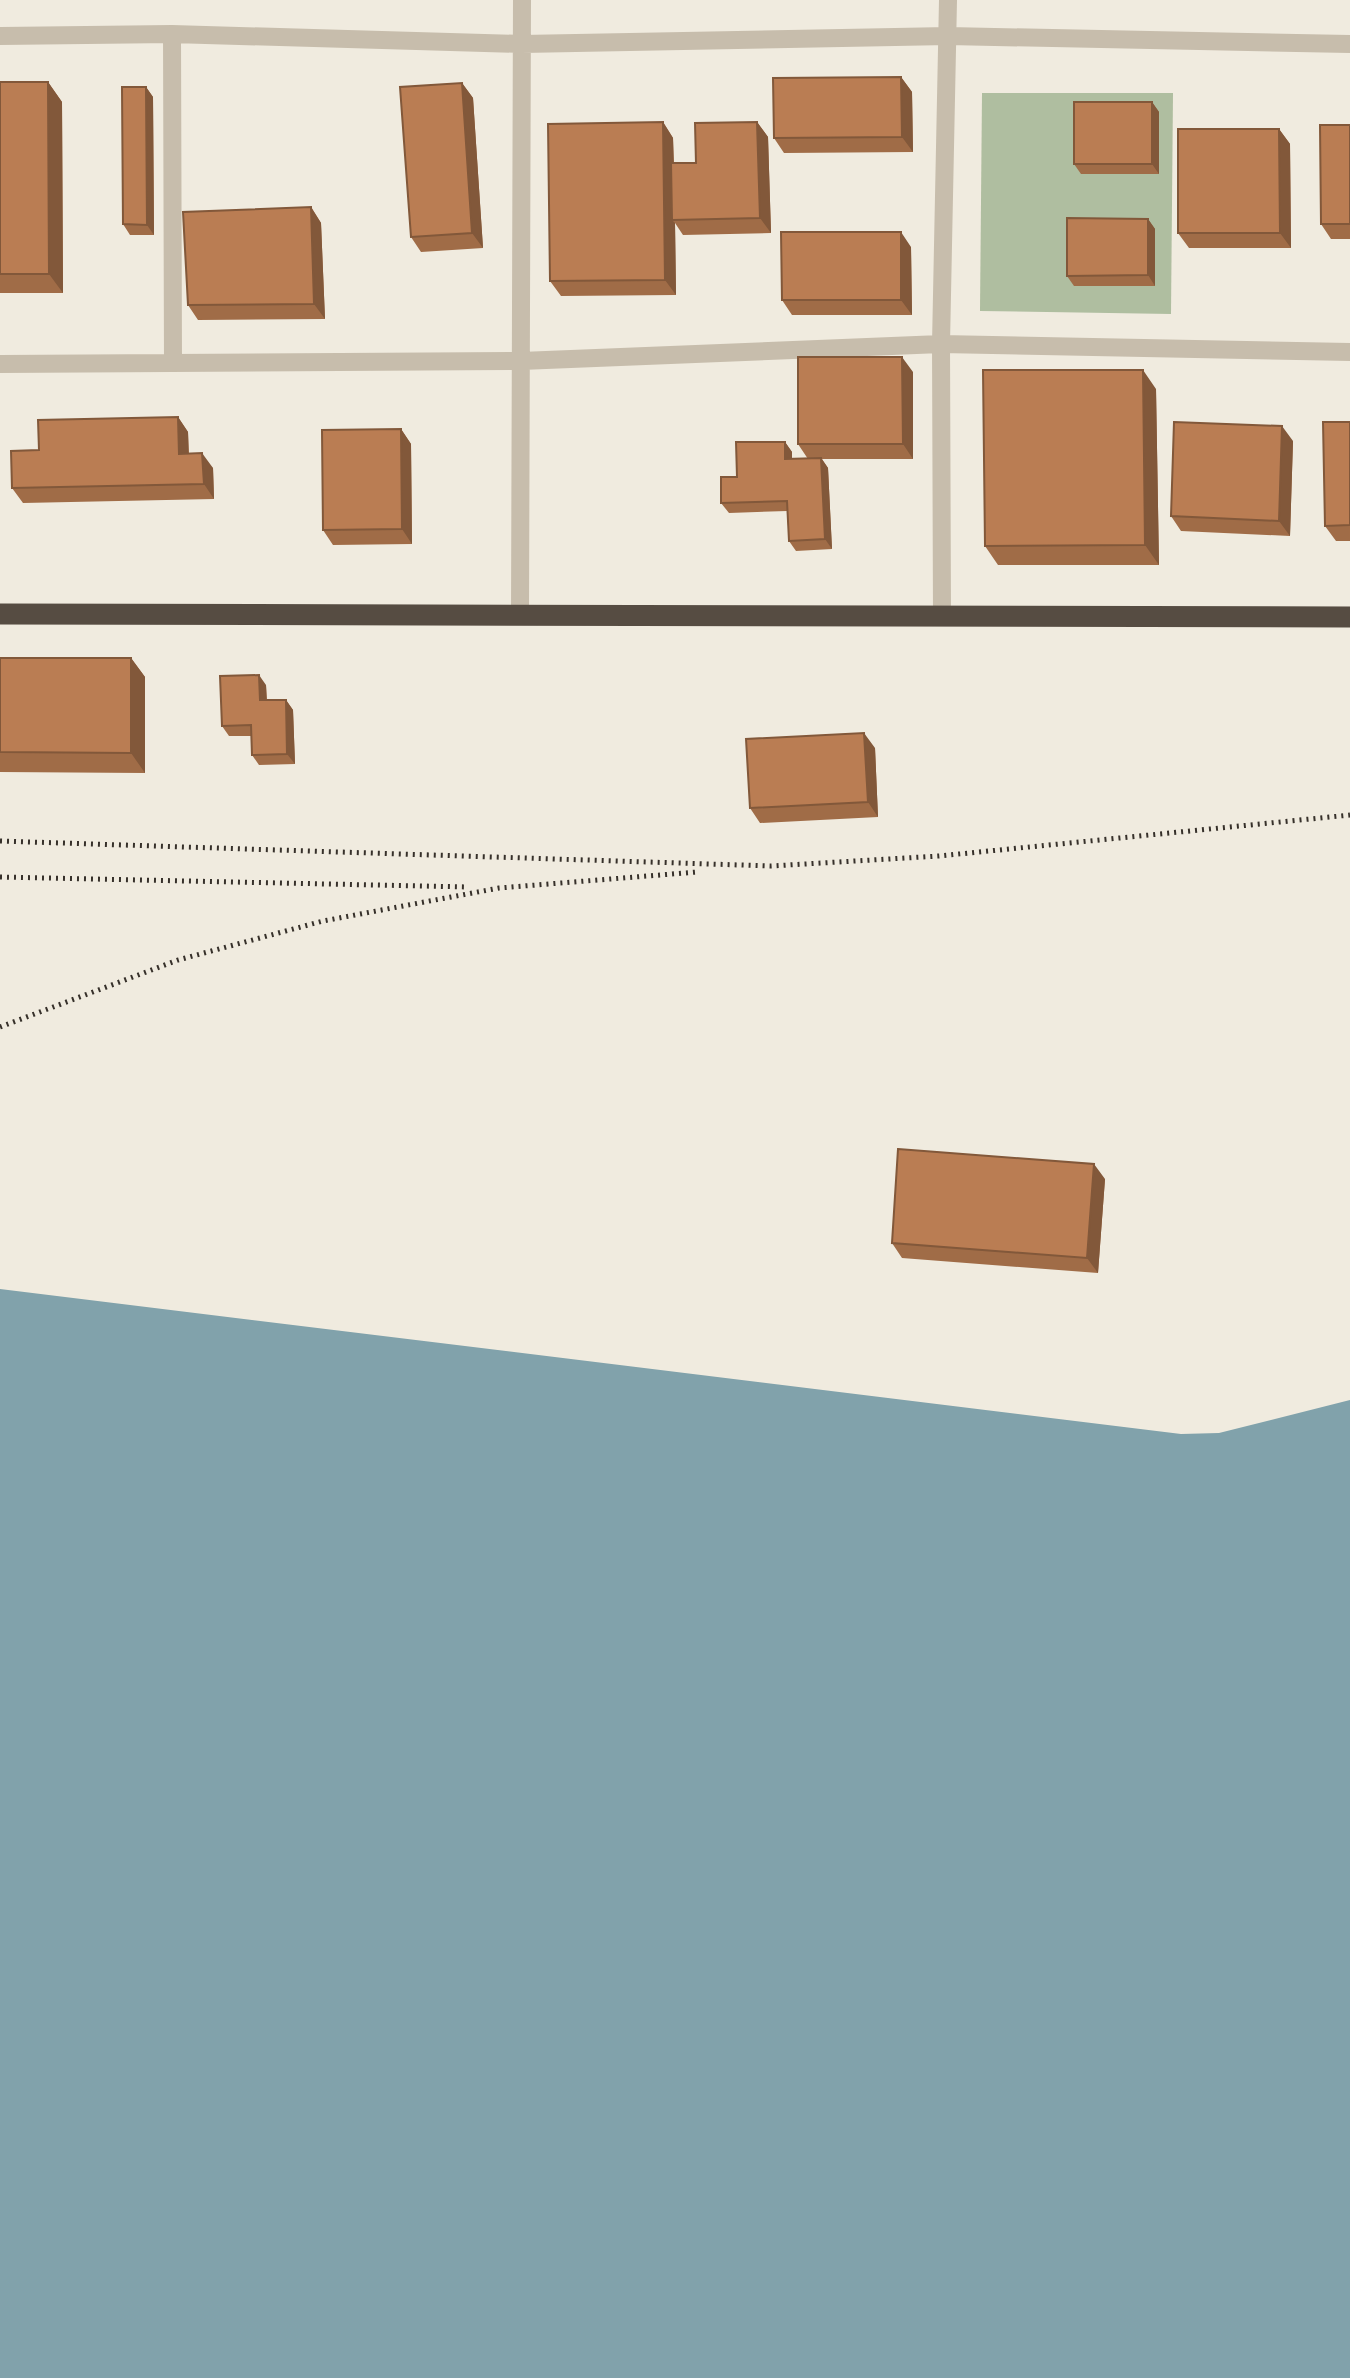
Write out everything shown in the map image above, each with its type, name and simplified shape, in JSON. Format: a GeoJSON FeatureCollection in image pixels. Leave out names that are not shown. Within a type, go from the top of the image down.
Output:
{"type":"FeatureCollection","features":[{"type":"Feature","properties":{"kind":"highway"},"geometry":{"type":"LineString","coordinates":[[0,614],[1350,617]]}},
{"type":"Feature","properties":{"kind":"street"},"geometry":{"type":"LineString","coordinates":[[520,614],[522,0]]}},
{"type":"Feature","properties":{"kind":"street"},"geometry":{"type":"LineString","coordinates":[[942,616],[941,344],[948,0]]}},
{"type":"Feature","properties":{"kind":"street"},"geometry":{"type":"LineString","coordinates":[[172,34],[173,363]]}},
{"type":"Feature","properties":{"kind":"street"},"geometry":{"type":"LineString","coordinates":[[0,36],[172,34],[522,44],[948,36],[1350,44]]}},
{"type":"Feature","properties":{"kind":"street"},"geometry":{"type":"LineString","coordinates":[[0,364],[521,361],[941,344],[1350,352]]}},
{"type":"Feature","properties":{"kind":"green space"},"geometry":{"type":"Polygon","coordinates":[[[982,93],[1173,93],[1171,314],[980,311],[982,93]]]}},
{"type":"Feature","properties":{"kind":"water"},"geometry":{"type":"Polygon","coordinates":[[[0,1289],[1181,1434],[1219,1433],[1350,1400],[1350,2378],[0,2378],[0,1289]]]}},
{"type":"Feature","properties":{"kind":"building"},"geometry":{"type":"Polygon","coordinates":[[[901,77],[902,137],[774,138],[773,78],[901,77]]]}},
{"type":"Feature","properties":{"kind":"building"},"geometry":{"type":"Polygon","coordinates":[[[0,82],[48,82],[49,274],[0,274],[0,82]]]}},
{"type":"Feature","properties":{"kind":"building"},"geometry":{"type":"Polygon","coordinates":[[[462,83],[472,233],[411,237],[400,87],[462,83]]]}},
{"type":"Feature","properties":{"kind":"building"},"geometry":{"type":"Polygon","coordinates":[[[122,87],[146,87],[147,225],[123,224],[122,87]]]}},
{"type":"Feature","properties":{"kind":"building"},"geometry":{"type":"Polygon","coordinates":[[[1074,102],[1152,102],[1152,164],[1074,164],[1074,102]]]}},
{"type":"Feature","properties":{"kind":"building"},"geometry":{"type":"Polygon","coordinates":[[[663,122],[665,280],[550,281],[548,124],[663,122]]]}},
{"type":"Feature","properties":{"kind":"building"},"geometry":{"type":"Polygon","coordinates":[[[757,122],[760,218],[672,220],[671,163],[696,163],[695,123],[757,122]]]}},
{"type":"Feature","properties":{"kind":"building"},"geometry":{"type":"Polygon","coordinates":[[[1320,125],[1350,125],[1350,224],[1321,224],[1320,125]]]}},
{"type":"Feature","properties":{"kind":"building"},"geometry":{"type":"Polygon","coordinates":[[[1178,129],[1279,129],[1280,233],[1178,233],[1178,129]]]}},
{"type":"Feature","properties":{"kind":"building"},"geometry":{"type":"Polygon","coordinates":[[[311,207],[314,304],[188,305],[183,212],[311,207]]]}},
{"type":"Feature","properties":{"kind":"building"},"geometry":{"type":"Polygon","coordinates":[[[1067,218],[1148,219],[1148,275],[1067,276],[1067,218]]]}},
{"type":"Feature","properties":{"kind":"building"},"geometry":{"type":"Polygon","coordinates":[[[781,232],[901,232],[901,300],[782,300],[781,232]]]}},
{"type":"Feature","properties":{"kind":"building"},"geometry":{"type":"Polygon","coordinates":[[[798,357],[902,357],[903,444],[798,444],[798,357]]]}},
{"type":"Feature","properties":{"kind":"building"},"geometry":{"type":"Polygon","coordinates":[[[983,370],[1143,370],[1145,545],[985,546],[983,370]]]}},
{"type":"Feature","properties":{"kind":"building"},"geometry":{"type":"Polygon","coordinates":[[[178,417],[179,454],[202,453],[204,484],[12,488],[11,451],[39,450],[38,420],[178,417]]]}},
{"type":"Feature","properties":{"kind":"building"},"geometry":{"type":"Polygon","coordinates":[[[1174,422],[1282,426],[1279,521],[1171,516],[1174,422]]]}},
{"type":"Feature","properties":{"kind":"building"},"geometry":{"type":"Polygon","coordinates":[[[1323,422],[1350,422],[1350,525],[1325,526],[1323,422]]]}},
{"type":"Feature","properties":{"kind":"building"},"geometry":{"type":"Polygon","coordinates":[[[401,429],[402,529],[323,530],[322,430],[401,429]]]}},
{"type":"Feature","properties":{"kind":"building"},"geometry":{"type":"Polygon","coordinates":[[[736,442],[785,442],[785,459],[821,458],[825,539],[789,541],[787,501],[721,503],[721,477],[737,477],[736,442]]]}},
{"type":"Feature","properties":{"kind":"building"},"geometry":{"type":"Polygon","coordinates":[[[0,658],[131,658],[131,753],[0,752],[0,658]]]}},
{"type":"Feature","properties":{"kind":"building"},"geometry":{"type":"Polygon","coordinates":[[[259,675],[260,700],[286,700],[287,754],[252,755],[251,725],[222,726],[220,676],[259,675]]]}},
{"type":"Feature","properties":{"kind":"building"},"geometry":{"type":"Polygon","coordinates":[[[864,733],[868,802],[750,808],[746,739],[864,733]]]}},
{"type":"Feature","properties":{"kind":"building"},"geometry":{"type":"Polygon","coordinates":[[[898,1149],[1094,1164],[1087,1258],[892,1243],[898,1149]]]}},
{"type":"Feature","properties":{"kind":"railway"},"geometry":{"type":"LineString","coordinates":[[0,841],[771,866],[939,856],[1350,815]]}},
{"type":"Feature","properties":{"kind":"railway"},"geometry":{"type":"LineString","coordinates":[[0,1027],[178,960],[323,921],[499,888],[697,872]]}},
{"type":"Feature","properties":{"kind":"railway"},"geometry":{"type":"LineString","coordinates":[[0,877],[468,887]]}}]}
